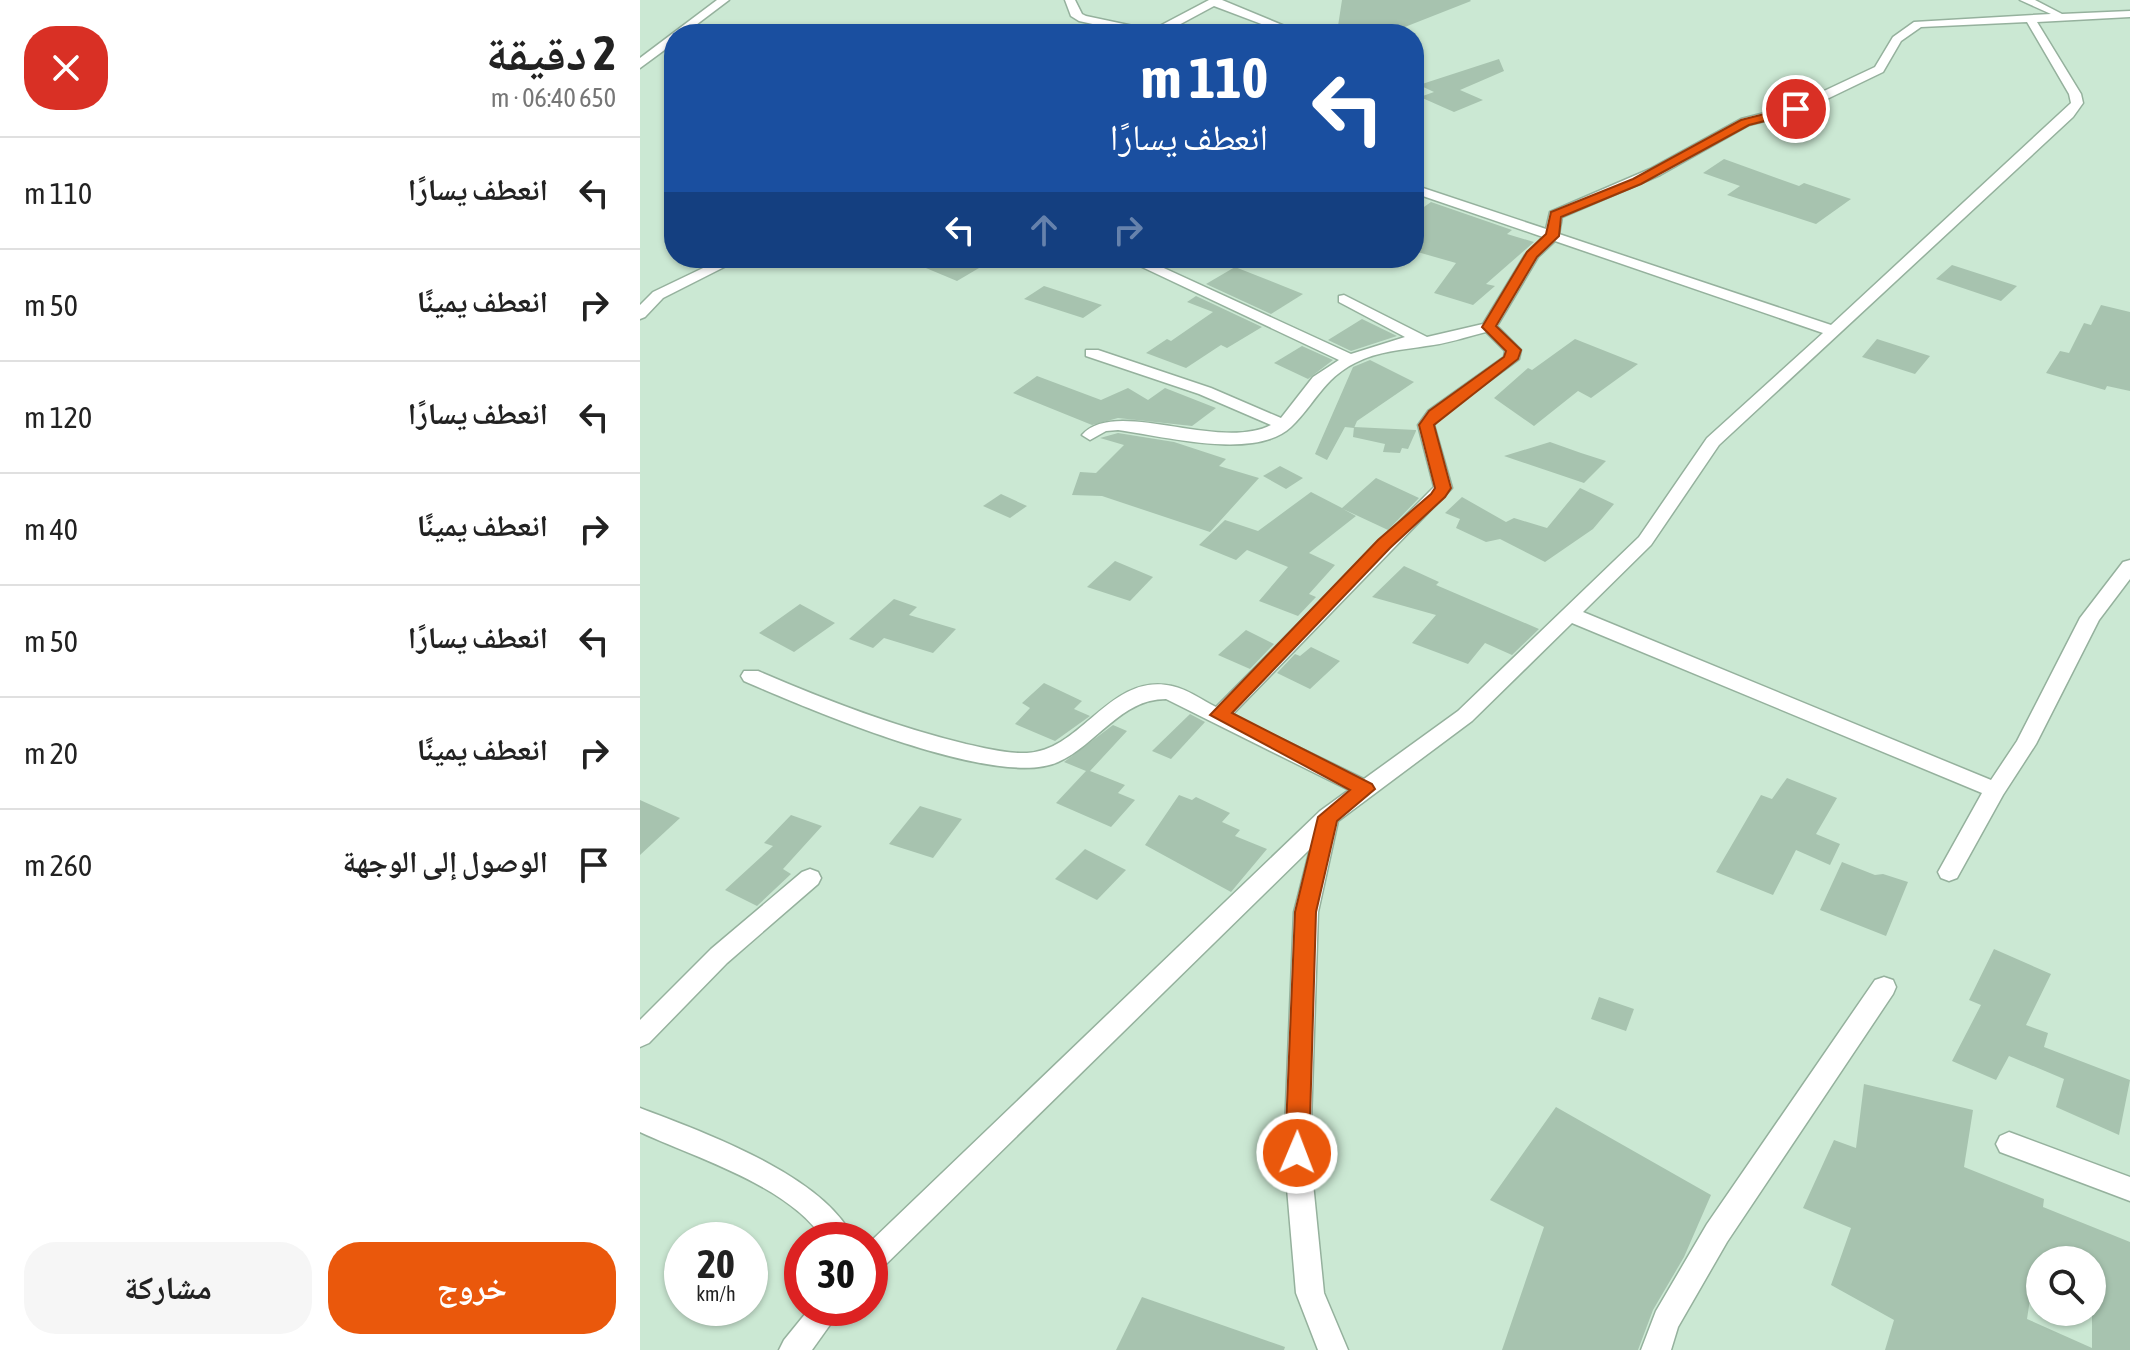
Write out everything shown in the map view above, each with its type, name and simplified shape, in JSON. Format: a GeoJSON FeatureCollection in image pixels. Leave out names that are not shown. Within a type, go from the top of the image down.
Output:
{"type":"FeatureCollection","features":[{"type":"Feature","properties":{"kind":"street"},"geometry":{"type":"LineString","coordinates":[[691,24],[724,0]]}},
{"type":"Feature","properties":{"kind":"street"},"geometry":{"type":"LineString","coordinates":[[1070,0],[1077,16],[1106,24]]}},
{"type":"Feature","properties":{"kind":"street"},"geometry":{"type":"LineString","coordinates":[[1172,24],[1215,1],[1273,24]]}},
{"type":"Feature","properties":{"kind":"street"},"geometry":{"type":"LineString","coordinates":[[888,1244],[1328,817],[1465,716],[1645,541],[1713,442],[2069,114],[2077,103],[2027,8]]}},
{"type":"Feature","properties":{"kind":"street"},"geometry":{"type":"LineString","coordinates":[[1090,435],[1101,427],[1118,425],[1238,440],[1261,437],[1284,425],[1319,380],[1350,359],[1403,342],[1425,342],[1489,327],[1532,255],[1552,236],[1555,215],[1566,207],[1618,190],[1745,122],[1796,109],[1879,69],[1897,39],[1918,24],[2027,8],[2060,14],[2130,14]]}},
{"type":"Feature","properties":{"kind":"street"},"geometry":{"type":"LineString","coordinates":[[640,64],[664,45]]}},
{"type":"Feature","properties":{"kind":"street"},"geometry":{"type":"LineString","coordinates":[[1424,192],[1833,331]]}},
{"type":"Feature","properties":{"kind":"street"},"geometry":{"type":"LineString","coordinates":[[640,314],[658,295],[714,268]]}},
{"type":"Feature","properties":{"kind":"street"},"geometry":{"type":"LineString","coordinates":[[1152,268],[1350,359]]}},
{"type":"Feature","properties":{"kind":"street"},"geometry":{"type":"LineString","coordinates":[[1344,299],[1425,342]]}},
{"type":"Feature","properties":{"kind":"street"},"geometry":{"type":"LineString","coordinates":[[1220,715],[1384,544],[1437,497],[1443,488],[1426,425],[1434,414],[1511,359],[1513,350],[1489,327]]}},
{"type":"Feature","properties":{"kind":"street"},"geometry":{"type":"LineString","coordinates":[[1092,353],[1205,391],[1284,425]]}},
{"type":"Feature","properties":{"kind":"street"},"geometry":{"type":"LineString","coordinates":[[1949,872],[1995,790],[2026,744],[2090,618],[2130,566]]}},
{"type":"Feature","properties":{"kind":"street"},"geometry":{"type":"LineString","coordinates":[[1569,614],[1995,790]]}},
{"type":"Feature","properties":{"kind":"street"},"geometry":{"type":"LineString","coordinates":[[751,676],[866,719],[999,760],[1048,759],[1136,695],[1153,690],[1169,692],[1365,789]]}},
{"type":"Feature","properties":{"kind":"street"},"geometry":{"type":"LineString","coordinates":[[1328,817],[1306,912],[1297,1153],[1310,1293],[1333,1350]]}},
{"type":"Feature","properties":{"kind":"street"},"geometry":{"type":"LineString","coordinates":[[640,1036],[719,956],[810,878]]}},
{"type":"Feature","properties":{"kind":"street"},"geometry":{"type":"LineString","coordinates":[[1656,1350],[1666,1321],[1717,1233],[1884,987]]}},
{"type":"Feature","properties":{"kind":"street"},"geometry":{"type":"LineString","coordinates":[[640,1120],[786,1188],[814,1205],[832,1222]]}},
{"type":"Feature","properties":{"kind":"street"},"geometry":{"type":"LineString","coordinates":[[2009,1144],[2130,1189]]}},
{"type":"Feature","properties":{"kind":"street"},"geometry":{"type":"LineString","coordinates":[[794,1350],[813,1326]]}},
{"type":"Feature","properties":{"kind":"building"},"geometry":{"type":"Polygon","coordinates":[[[1342,0],[1471,1],[1412,24],[1338,24],[1342,0]]]}},
{"type":"Feature","properties":{"kind":"building"},"geometry":{"type":"Polygon","coordinates":[[[1499,59],[1504,71],[1460,90],[1483,100],[1454,112],[1424,99],[1424,96],[1434,92],[1424,87],[1424,83],[1499,59]]]}},
{"type":"Feature","properties":{"kind":"building"},"geometry":{"type":"Polygon","coordinates":[[[1724,159],[1799,186],[1804,183],[1851,199],[1816,224],[1727,195],[1740,186],[1703,173],[1724,159]]]}},
{"type":"Feature","properties":{"kind":"building"},"geometry":{"type":"Polygon","coordinates":[[[1431,202],[1512,230],[1507,234],[1534,242],[1486,284],[1495,286],[1473,305],[1434,293],[1456,263],[1424,254],[1424,207],[1431,202]]]}},
{"type":"Feature","properties":{"kind":"building"},"geometry":{"type":"Polygon","coordinates":[[[1952,265],[2017,286],[2001,301],[1936,279],[1952,265]]]}},
{"type":"Feature","properties":{"kind":"building"},"geometry":{"type":"Polygon","coordinates":[[[926,268],[979,268],[957,281],[926,268]]]}},
{"type":"Feature","properties":{"kind":"building"},"geometry":{"type":"Polygon","coordinates":[[[1238,268],[1303,294],[1271,314],[1206,284],[1238,268]]]}},
{"type":"Feature","properties":{"kind":"building"},"geometry":{"type":"Polygon","coordinates":[[[1044,286],[1102,305],[1083,318],[1024,299],[1044,286]]]}},
{"type":"Feature","properties":{"kind":"building"},"geometry":{"type":"Polygon","coordinates":[[[1196,296],[1262,327],[1227,348],[1221,345],[1186,368],[1146,353],[1167,339],[1171,341],[1213,312],[1187,302],[1196,296]]]}},
{"type":"Feature","properties":{"kind":"building"},"geometry":{"type":"Polygon","coordinates":[[[2101,305],[2130,312],[2130,391],[2107,386],[2105,390],[2046,373],[2060,351],[2069,353],[2084,323],[2091,325],[2101,305]]]}},
{"type":"Feature","properties":{"kind":"building"},"geometry":{"type":"Polygon","coordinates":[[[1362,319],[1397,336],[1351,351],[1328,340],[1362,319]]]}},
{"type":"Feature","properties":{"kind":"building"},"geometry":{"type":"Polygon","coordinates":[[[1575,339],[1638,364],[1591,398],[1578,391],[1534,426],[1494,398],[1528,368],[1532,370],[1575,339]]]}},
{"type":"Feature","properties":{"kind":"building"},"geometry":{"type":"Polygon","coordinates":[[[1877,339],[1930,356],[1915,374],[1862,357],[1877,339]]]}},
{"type":"Feature","properties":{"kind":"building"},"geometry":{"type":"Polygon","coordinates":[[[1302,346],[1333,360],[1308,379],[1274,363],[1302,346]]]}},
{"type":"Feature","properties":{"kind":"building"},"geometry":{"type":"Polygon","coordinates":[[[1370,360],[1414,382],[1357,421],[1354,428],[1345,427],[1327,460],[1315,454],[1353,367],[1370,360]]]}},
{"type":"Feature","properties":{"kind":"building"},"geometry":{"type":"Polygon","coordinates":[[[1037,376],[1101,400],[1128,388],[1148,400],[1165,388],[1216,408],[1192,426],[1118,418],[1092,425],[1013,393],[1037,376]]]}},
{"type":"Feature","properties":{"kind":"building"},"geometry":{"type":"Polygon","coordinates":[[[1354,427],[1416,431],[1408,449],[1402,448],[1400,453],[1383,452],[1385,444],[1353,437],[1354,427]]]}},
{"type":"Feature","properties":{"kind":"building"},"geometry":{"type":"Polygon","coordinates":[[[1118,433],[1174,442],[1226,459],[1219,466],[1259,478],[1210,532],[1102,496],[1072,495],[1080,472],[1096,473],[1124,445],[1100,438],[1118,433]]]}},
{"type":"Feature","properties":{"kind":"building"},"geometry":{"type":"Polygon","coordinates":[[[1550,442],[1606,461],[1584,483],[1504,456],[1550,442]]]}},
{"type":"Feature","properties":{"kind":"building"},"geometry":{"type":"Polygon","coordinates":[[[1280,466],[1303,478],[1286,489],[1263,476],[1280,466]]]}},
{"type":"Feature","properties":{"kind":"building"},"geometry":{"type":"Polygon","coordinates":[[[1376,478],[1419,498],[1388,530],[1343,509],[1356,516],[1309,553],[1335,565],[1309,594],[1316,597],[1298,616],[1259,601],[1288,567],[1247,550],[1236,560],[1199,545],[1225,520],[1258,531],[1311,492],[1342,508],[1376,478]]]}},
{"type":"Feature","properties":{"kind":"building"},"geometry":{"type":"Polygon","coordinates":[[[1580,488],[1614,504],[1593,529],[1545,562],[1500,539],[1486,542],[1456,528],[1460,519],[1445,513],[1462,497],[1506,522],[1514,518],[1547,528],[1580,488]]]}},
{"type":"Feature","properties":{"kind":"building"},"geometry":{"type":"Polygon","coordinates":[[[1001,494],[1027,506],[1010,518],[983,506],[1001,494]]]}},
{"type":"Feature","properties":{"kind":"building"},"geometry":{"type":"Polygon","coordinates":[[[1115,561],[1153,577],[1130,601],[1087,587],[1115,561]]]}},
{"type":"Feature","properties":{"kind":"building"},"geometry":{"type":"Polygon","coordinates":[[[1404,566],[1439,582],[1436,585],[1539,629],[1512,655],[1485,643],[1468,664],[1412,643],[1436,615],[1372,597],[1404,566]]]}},
{"type":"Feature","properties":{"kind":"building"},"geometry":{"type":"Polygon","coordinates":[[[894,599],[917,607],[909,615],[956,629],[933,653],[884,638],[873,648],[849,639],[894,599]]]}},
{"type":"Feature","properties":{"kind":"building"},"geometry":{"type":"Polygon","coordinates":[[[800,604],[835,623],[794,652],[759,633],[800,604]]]}},
{"type":"Feature","properties":{"kind":"building"},"geometry":{"type":"Polygon","coordinates":[[[1246,630],[1274,644],[1250,669],[1218,655],[1246,630]]]}},
{"type":"Feature","properties":{"kind":"building"},"geometry":{"type":"Polygon","coordinates":[[[1311,647],[1340,661],[1310,689],[1277,673],[1295,654],[1300,656],[1311,647]]]}},
{"type":"Feature","properties":{"kind":"building"},"geometry":{"type":"Polygon","coordinates":[[[1044,683],[1082,701],[1074,709],[1090,716],[1055,741],[1015,724],[1030,708],[1022,703],[1044,683]]]}},
{"type":"Feature","properties":{"kind":"building"},"geometry":{"type":"Polygon","coordinates":[[[1190,714],[1205,722],[1171,759],[1152,751],[1190,714]]]}},
{"type":"Feature","properties":{"kind":"building"},"geometry":{"type":"Polygon","coordinates":[[[1113,725],[1127,731],[1090,771],[1125,785],[1118,793],[1135,800],[1111,827],[1056,803],[1086,771],[1064,762],[1113,725]]]}},
{"type":"Feature","properties":{"kind":"building"},"geometry":{"type":"Polygon","coordinates":[[[1787,778],[1837,798],[1816,834],[1840,844],[1830,865],[1796,850],[1773,895],[1716,872],[1761,795],[1772,799],[1787,778]]]}},
{"type":"Feature","properties":{"kind":"building"},"geometry":{"type":"Polygon","coordinates":[[[1179,795],[1192,800],[1196,797],[1230,813],[1222,822],[1240,830],[1235,836],[1267,849],[1231,892],[1145,845],[1179,795]]]}},
{"type":"Feature","properties":{"kind":"building"},"geometry":{"type":"Polygon","coordinates":[[[640,800],[680,818],[640,855],[640,800]]]}},
{"type":"Feature","properties":{"kind":"building"},"geometry":{"type":"Polygon","coordinates":[[[920,806],[962,819],[933,858],[889,844],[920,806]]]}},
{"type":"Feature","properties":{"kind":"building"},"geometry":{"type":"Polygon","coordinates":[[[791,815],[822,826],[783,869],[791,874],[757,906],[725,890],[773,846],[764,843],[791,815]]]}},
{"type":"Feature","properties":{"kind":"building"},"geometry":{"type":"Polygon","coordinates":[[[1085,849],[1126,870],[1097,900],[1055,879],[1085,849]]]}},
{"type":"Feature","properties":{"kind":"building"},"geometry":{"type":"Polygon","coordinates":[[[1842,862],[1875,875],[1883,874],[1908,882],[1886,936],[1820,910],[1842,862]]]}},
{"type":"Feature","properties":{"kind":"building"},"geometry":{"type":"Polygon","coordinates":[[[1994,949],[2051,974],[2026,1025],[2048,1033],[2044,1047],[2130,1080],[2119,1135],[2056,1107],[2064,1079],[2009,1056],[1996,1080],[1952,1061],[1981,1005],[1969,1000],[1994,949]]]}},
{"type":"Feature","properties":{"kind":"building"},"geometry":{"type":"Polygon","coordinates":[[[1599,997],[1634,1009],[1626,1031],[1591,1019],[1599,997]]]}},
{"type":"Feature","properties":{"kind":"building"},"geometry":{"type":"Polygon","coordinates":[[[1864,1084],[1973,1110],[1964,1167],[2044,1199],[2043,1207],[2130,1242],[2130,1350],[1885,1350],[1894,1320],[1831,1285],[1851,1228],[1803,1208],[1834,1140],[1856,1148],[1864,1084]]]}},
{"type":"Feature","properties":{"kind":"building"},"geometry":{"type":"Polygon","coordinates":[[[1556,1107],[1711,1195],[1684,1257],[1653,1310],[1638,1350],[1502,1350],[1544,1227],[1490,1200],[1556,1107]]]}},
{"type":"Feature","properties":{"kind":"building"},"geometry":{"type":"Polygon","coordinates":[[[1142,1297],[1285,1347],[1284,1350],[1116,1350],[1142,1297]]]}},
{"type":"Feature","properties":{"kind":"route"},"geometry":{"type":"LineString","coordinates":[[1297,1153],[1306,912],[1328,817],[1365,789],[1220,715],[1384,544],[1437,497],[1443,488],[1426,425],[1434,414],[1511,359],[1513,350],[1489,327],[1532,255],[1552,236],[1555,215],[1566,207],[1637,181],[1745,122],[1796,109]]}}]}
